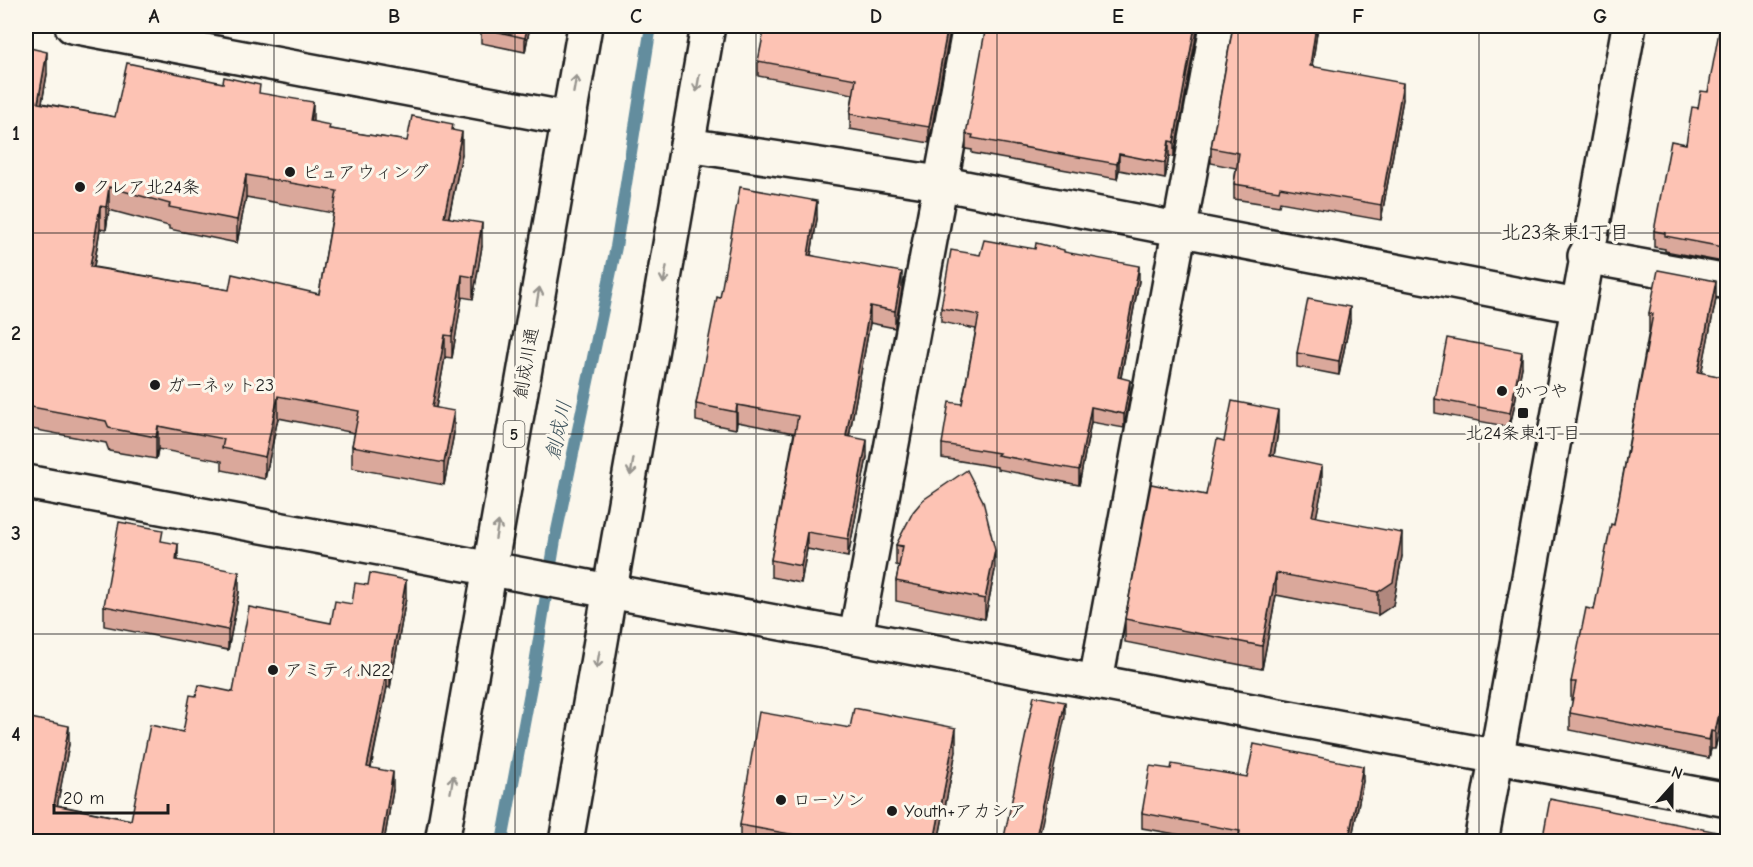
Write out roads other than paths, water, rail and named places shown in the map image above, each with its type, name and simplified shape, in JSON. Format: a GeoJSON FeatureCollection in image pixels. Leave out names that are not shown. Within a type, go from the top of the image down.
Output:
{"type":"FeatureCollection","features":[{"type":"Feature","properties":{"kind":"main road"},"geometry":{"type":"LineString","coordinates":[[72,26],[569,119]]}},
{"type":"Feature","properties":{"kind":"main road","name":"創成川通"},"geometry":{"type":"LineString","coordinates":[[442,842],[506,570],[569,119],[585,26]]}},
{"type":"Feature","properties":{"kind":"main road"},"geometry":{"type":"LineString","coordinates":[[566,842],[708,26]]}},
{"type":"Feature","properties":{"kind":"main road"},"geometry":{"type":"LineString","coordinates":[[856,636],[970,26]]}},
{"type":"Feature","properties":{"kind":"main road"},"geometry":{"type":"LineString","coordinates":[[1096,681],[1217,26]]}},
{"type":"Feature","properties":{"kind":"main road"},"geometry":{"type":"LineString","coordinates":[[1481,842],[1629,26]]}},
{"type":"Feature","properties":{"kind":"main road"},"geometry":{"type":"LineString","coordinates":[[687,146],[939,183],[1577,306]]}},
{"type":"Feature","properties":{"kind":"main road"},"geometry":{"type":"LineString","coordinates":[[1586,256],[1728,282]]}},
{"type":"Feature","properties":{"kind":"main road"},"geometry":{"type":"LineString","coordinates":[[26,482],[1728,800]]}},
{"type":"Feature","properties":{"kind":"waterway","name":"創成川"},"geometry":{"type":"LineString","coordinates":[[502,842],[533,676],[555,540],[616,247],[651,26]]}},
{"type":"Feature","properties":{"kind":"place","name":"ピュアウィング"},"geometry":{"type":"Point","coordinates":[290,172]}},
{"type":"Feature","properties":{"kind":"place","name":"クレア北24条"},"geometry":{"type":"Point","coordinates":[80,187]}},
{"type":"Feature","properties":{"kind":"place","name":"ガーネット23"},"geometry":{"type":"Point","coordinates":[155,385]}},
{"type":"Feature","properties":{"kind":"place","name":"かつや"},"geometry":{"type":"Point","coordinates":[1502,391]}},
{"type":"Feature","properties":{"kind":"place","name":"北24条東1丁目"},"geometry":{"type":"Point","coordinates":[1523,413]}},
{"type":"Feature","properties":{"kind":"place","name":"アミティ.N22"},"geometry":{"type":"Point","coordinates":[273,670]}},
{"type":"Feature","properties":{"kind":"place","name":"ローソン"},"geometry":{"type":"Point","coordinates":[781,800]}},
{"type":"Feature","properties":{"kind":"place","name":"Youth+アカシア"},"geometry":{"type":"Point","coordinates":[892,811]}},
{"type":"Feature","properties":{"kind":"district","name":"北23条東1丁目"},"geometry":{"type":"Point","coordinates":[1565,232]}}]}
